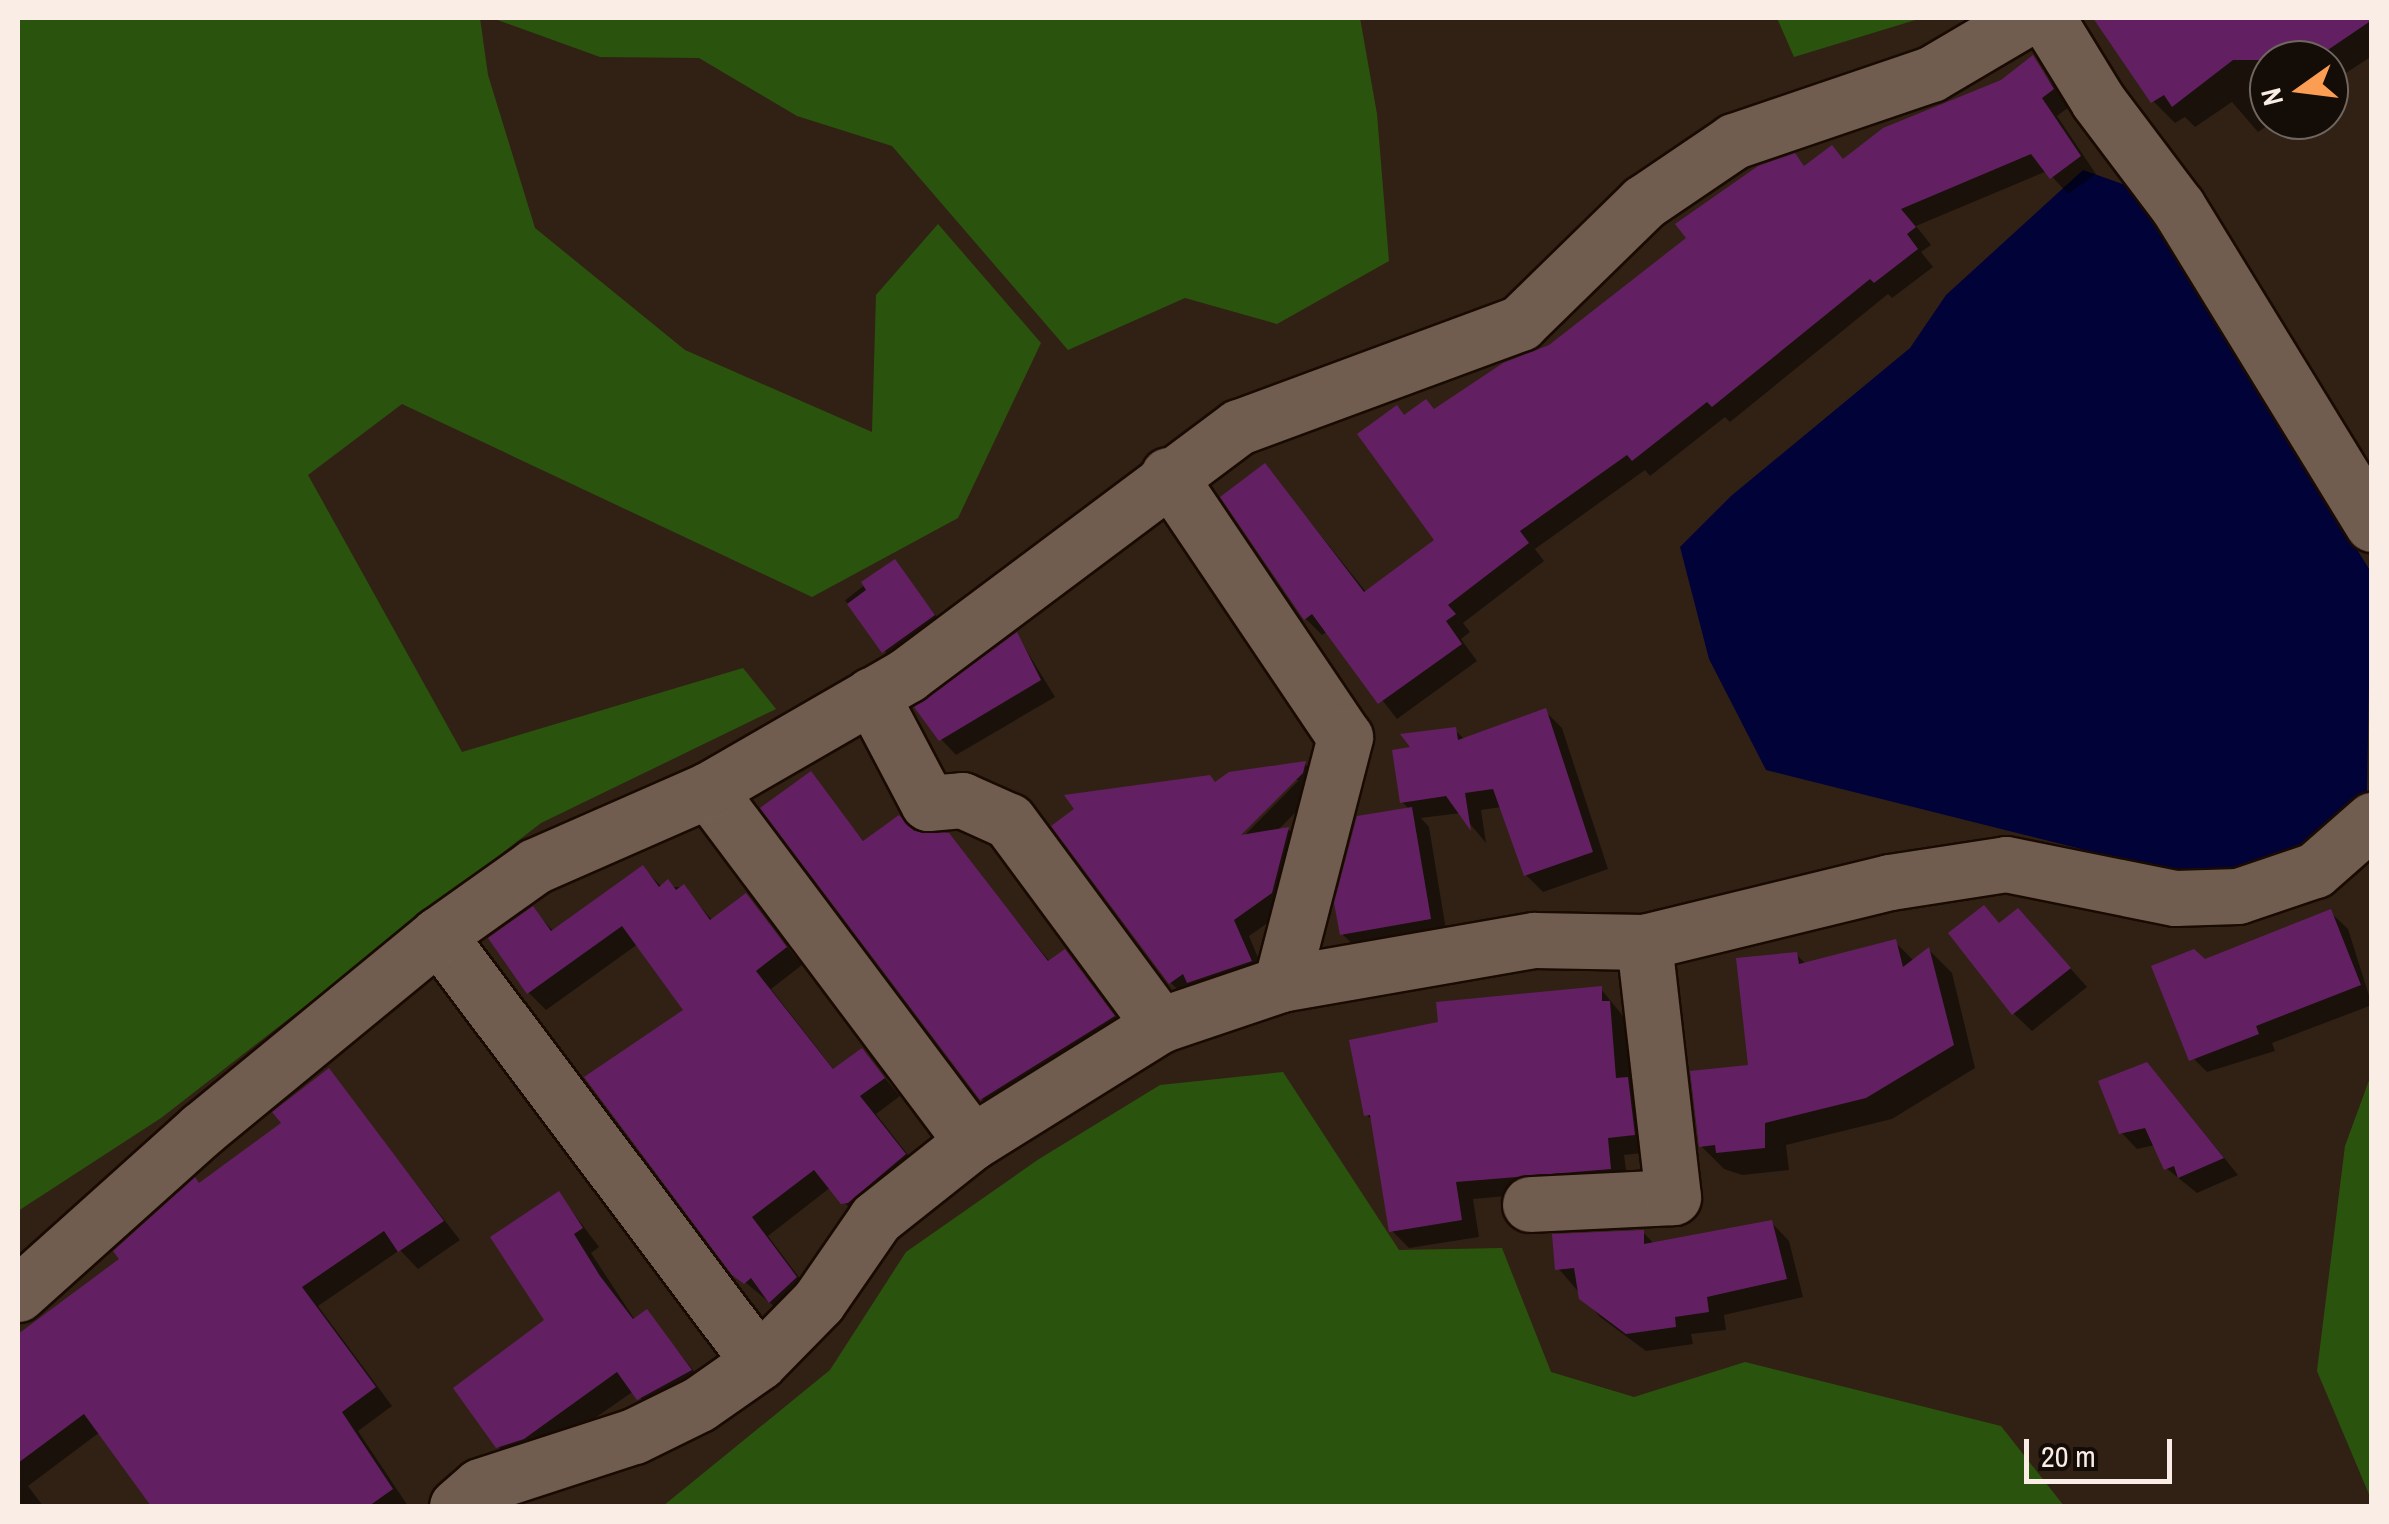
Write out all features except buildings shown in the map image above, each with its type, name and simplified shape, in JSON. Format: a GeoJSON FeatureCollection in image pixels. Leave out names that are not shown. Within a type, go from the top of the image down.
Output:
{"type":"FeatureCollection","features":[{"type":"Feature","properties":{"kind":"street"},"geometry":{"type":"LineString","coordinates":[[18,1294],[202,1129],[438,935],[535,866],[708,790],[872,696],[1168,475],[1239,427],[1520,324],[1644,202],[1734,141],[1931,74],[2026,18]]}},
{"type":"Feature","properties":{"kind":"street"},"geometry":{"type":"LineString","coordinates":[[2047,18],[2098,102],[2178,207],[2372,524]]}},
{"type":"Feature","properties":{"kind":"street"},"geometry":{"type":"LineString","coordinates":[[1168,475],[1346,737],[1281,984]]}},
{"type":"Feature","properties":{"kind":"street"},"geometry":{"type":"LineString","coordinates":[[872,696],[928,803],[962,800],[1009,821],[1160,1025]]}},
{"type":"Feature","properties":{"kind":"street"},"geometry":{"type":"LineString","coordinates":[[708,790],[972,1142]]}},
{"type":"Feature","properties":{"kind":"street"},"geometry":{"type":"LineString","coordinates":[[457,1506],[480,1486],[634,1436],[699,1404],[759,1362],[818,1302],[876,1218],[972,1142],[1160,1025],[1281,984],[1534,940],[1644,942],[1890,882],[2006,864],[2176,898],[2238,896],[2315,870],[2372,820]]}},
{"type":"Feature","properties":{"kind":"street"},"geometry":{"type":"LineString","coordinates":[[438,935],[759,1362]]}},
{"type":"Feature","properties":{"kind":"street"},"geometry":{"type":"LineString","coordinates":[[1530,1204],[1673,1197],[1644,942]]}},
{"type":"Feature","properties":{"kind":"green space"},"geometry":{"type":"Polygon","coordinates":[[[18,18],[480,18],[488,75],[535,228],[685,350],[872,432],[876,295],[938,224],[1041,343],[958,518],[812,597],[402,404],[308,475],[462,752],[743,668],[776,709],[541,823],[161,1118],[18,1211],[18,18]]]}},
{"type":"Feature","properties":{"kind":"green space"},"geometry":{"type":"Polygon","coordinates":[[[492,18],[1360,18],[1377,114],[1389,261],[1277,324],[1185,298],[1068,350],[892,146],[797,116],[699,58],[600,57],[492,18]]]}},
{"type":"Feature","properties":{"kind":"green space"},"geometry":{"type":"Polygon","coordinates":[[[1777,18],[1922,18],[1794,57],[1777,18]]]}},
{"type":"Feature","properties":{"kind":"green space"},"geometry":{"type":"Polygon","coordinates":[[[1283,1072],[1399,1250],[1502,1248],[1551,1372],[1634,1397],[1745,1362],[2001,1426],[2064,1506],[663,1506],[830,1370],[906,1252],[1039,1159],[1160,1085],[1283,1072]]]}},
{"type":"Feature","properties":{"kind":"green space"},"geometry":{"type":"Polygon","coordinates":[[[2371,1075],[2371,1499],[2317,1371],[2345,1146],[2371,1075]]]}},
{"type":"Feature","properties":{"kind":"shaded area"},"geometry":{"type":"Polygon","coordinates":[[[2083,170],[2131,187],[2371,572],[2367,791],[2317,838],[2258,864],[2197,878],[1766,770],[1709,659],[1680,547],[1731,496],[1910,348],[1946,295],[2083,170]]]}}]}
